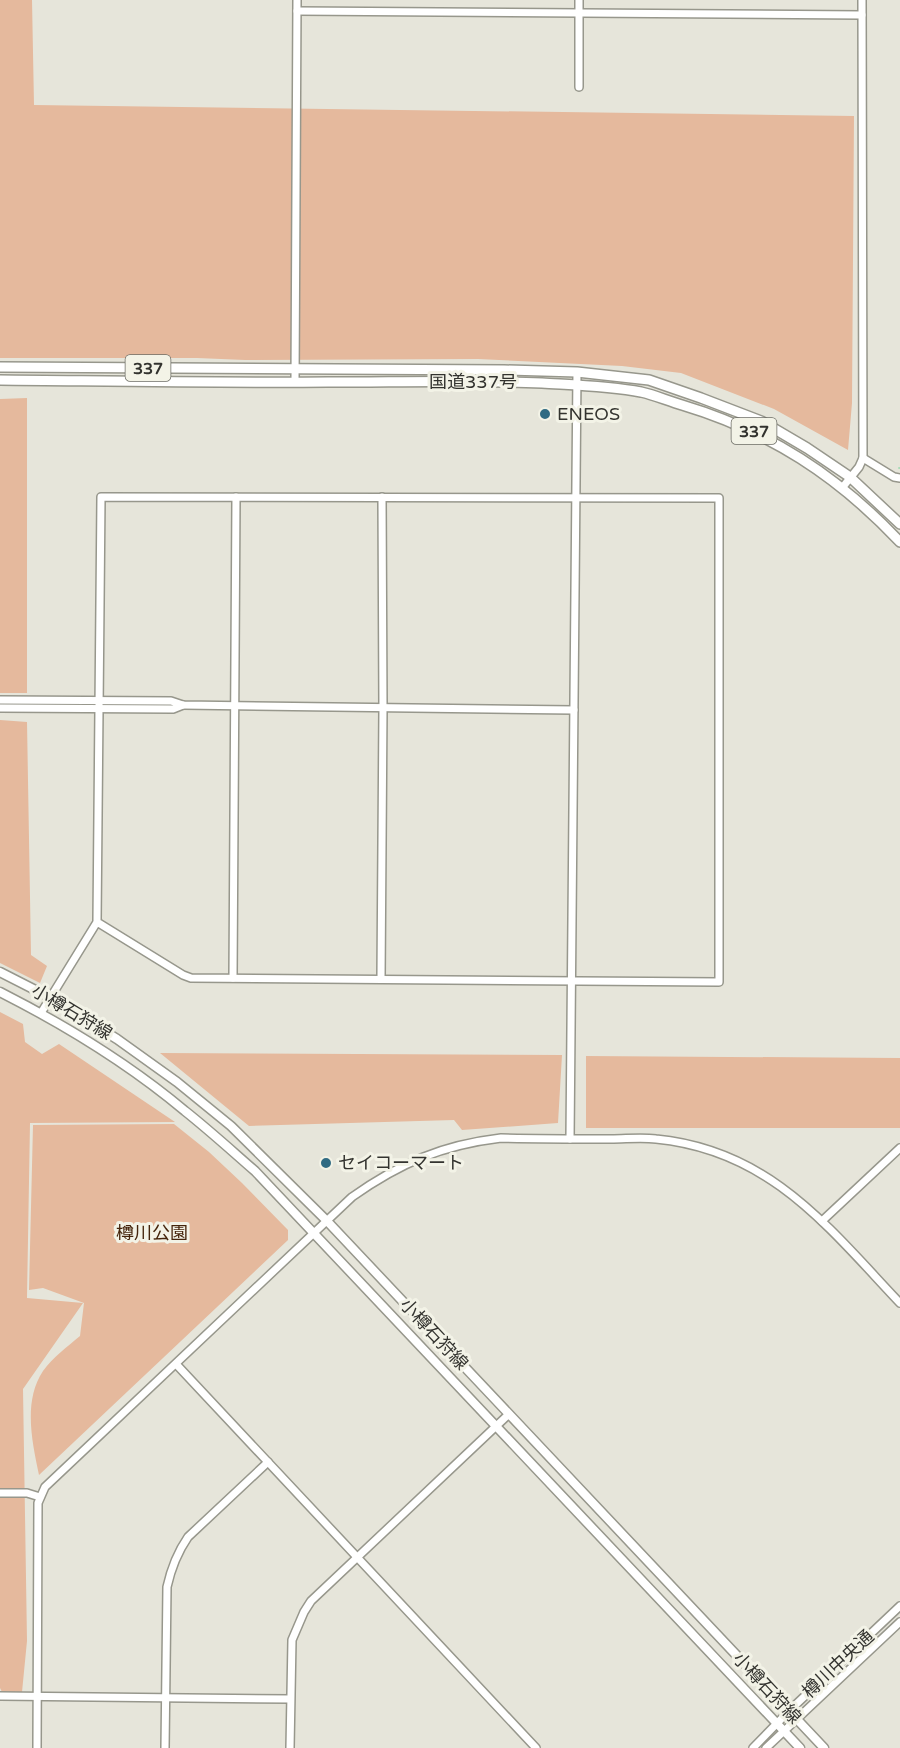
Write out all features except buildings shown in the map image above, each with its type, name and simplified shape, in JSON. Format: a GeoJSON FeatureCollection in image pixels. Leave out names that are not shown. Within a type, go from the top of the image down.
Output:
{"type":"FeatureCollection","features":[{"type":"Feature","properties":{"kind":"highway","name":"国道337号"},"geometry":{"type":"LineString","coordinates":[[0,367],[577,372],[649,380],[761,421],[850,477],[900,524]]}},
{"type":"Feature","properties":{"kind":"highway","name":"国道337号"},"geometry":{"type":"LineString","coordinates":[[0,380],[501,381],[576,385],[642,393],[700,410],[755,431],[801,458],[842,488],[876,517],[900,542]]}},
{"type":"Feature","properties":{"kind":"main road","name":"小樽石狩線"},"geometry":{"type":"LineString","coordinates":[[0,972],[51,998],[117,1039],[201,1100],[231,1126],[327,1221],[824,1748]]}},
{"type":"Feature","properties":{"kind":"main road","name":"小樽石狩線"},"geometry":{"type":"LineString","coordinates":[[0,992],[41,1013],[112,1057],[184,1110],[255,1171],[800,1748]]}},
{"type":"Feature","properties":{"kind":"street"},"geometry":{"type":"LineString","coordinates":[[295,382],[297,0]]}},
{"type":"Feature","properties":{"kind":"street"},"geometry":{"type":"LineString","coordinates":[[579,0],[579,87]]}},
{"type":"Feature","properties":{"kind":"street"},"geometry":{"type":"LineString","coordinates":[[842,488],[859,467],[863,458],[862,0]]}},
{"type":"Feature","properties":{"kind":"street"},"geometry":{"type":"LineString","coordinates":[[297,11],[862,15]]}},
{"type":"Feature","properties":{"kind":"street"},"geometry":{"type":"LineString","coordinates":[[570,1139],[577,372]]}},
{"type":"Feature","properties":{"kind":"street"},"geometry":{"type":"LineString","coordinates":[[863,458],[894,477],[900,478]]}},
{"type":"Feature","properties":{"kind":"street"},"geometry":{"type":"LineString","coordinates":[[41,1013],[97,922],[101,496],[719,498],[719,982],[191,978],[97,922]]}},
{"type":"Feature","properties":{"kind":"street"},"geometry":{"type":"LineString","coordinates":[[233,978],[236,497]]}},
{"type":"Feature","properties":{"kind":"street"},"geometry":{"type":"LineString","coordinates":[[381,979],[382,497]]}},
{"type":"Feature","properties":{"kind":"street"},"geometry":{"type":"LineString","coordinates":[[0,700],[173,709],[183,705],[235,705],[574,710]]}},
{"type":"Feature","properties":{"kind":"street"},"geometry":{"type":"LineString","coordinates":[[0,708],[98,705]]}},
{"type":"Feature","properties":{"kind":"street"},"geometry":{"type":"LineString","coordinates":[[37,1748],[38,1503],[45,1487],[352,1197],[374,1182],[424,1155],[477,1141],[501,1138],[655,1139],[709,1150],[748,1165],[773,1179],[822,1221],[900,1303]]}},
{"type":"Feature","properties":{"kind":"street"},"geometry":{"type":"LineString","coordinates":[[822,1221],[900,1148]]}},
{"type":"Feature","properties":{"kind":"street"},"geometry":{"type":"LineString","coordinates":[[176,1364],[536,1748]]}},
{"type":"Feature","properties":{"kind":"street"},"geometry":{"type":"LineString","coordinates":[[290,1748],[292,1640],[304,1612],[320,1590],[509,1414]]}},
{"type":"Feature","properties":{"kind":"street"},"geometry":{"type":"LineString","coordinates":[[165,1748],[167,1587],[175,1559],[188,1537],[268,1462]]}},
{"type":"Feature","properties":{"kind":"street"},"geometry":{"type":"LineString","coordinates":[[0,1493],[27,1493],[40,1497]]}},
{"type":"Feature","properties":{"kind":"street","name":"樽川中央通"},"geometry":{"type":"LineString","coordinates":[[753,1748],[789,1711],[898,1611]]}},
{"type":"Feature","properties":{"kind":"street","name":"樽川中央通"},"geometry":{"type":"LineString","coordinates":[[766,1748],[900,1622]]}},
{"type":"Feature","properties":{"kind":"street"},"geometry":{"type":"LineString","coordinates":[[0,1696],[290,1699]]}},
{"type":"Feature","properties":{"kind":"green space"},"geometry":{"type":"Polygon","coordinates":[[[0,0],[32,0],[34,105],[854,116],[852,403],[848,450],[774,409],[681,373],[622,366],[478,359],[0,358],[0,0]]]}},
{"type":"Feature","properties":{"kind":"green space"},"geometry":{"type":"Polygon","coordinates":[[[27,398],[27,693],[0,693],[0,399],[27,398]]]}},
{"type":"Feature","properties":{"kind":"green space"},"geometry":{"type":"Polygon","coordinates":[[[0,720],[27,722],[31,955],[47,966],[40,983],[0,963],[0,720]]]}},
{"type":"Feature","properties":{"kind":"green space"},"geometry":{"type":"Polygon","coordinates":[[[0,1012],[23,1024],[25,1042],[42,1054],[59,1044],[175,1122],[30,1123],[27,1298],[83,1303],[23,1389],[27,1641],[22,1692],[3,1694],[0,1688],[0,1012]]]}},
{"type":"Feature","properties":{"kind":"green space"},"geometry":{"type":"Polygon","coordinates":[[[160,1053],[562,1055],[558,1123],[462,1130],[454,1120],[249,1126],[160,1053]]]}},
{"type":"Feature","properties":{"kind":"green space"},"geometry":{"type":"Polygon","coordinates":[[[586,1056],[900,1058],[900,1128],[586,1128],[586,1056]]]}},
{"type":"Feature","properties":{"kind":"green space","name":"樽川公園"},"geometry":{"type":"Polygon","coordinates":[[[174,1124],[242,1183],[288,1230],[288,1240],[39,1475],[32,1436],[33,1395],[43,1371],[60,1352],[80,1336],[84,1303],[43,1288],[29,1290],[33,1125],[174,1124]]]}},
{"type":"Feature","properties":{"kind":"place","name":"ENEOS"},"geometry":{"type":"Point","coordinates":[545,414]}},
{"type":"Feature","properties":{"kind":"place","name":"セイコーマート"},"geometry":{"type":"Point","coordinates":[326,1163]}}]}
